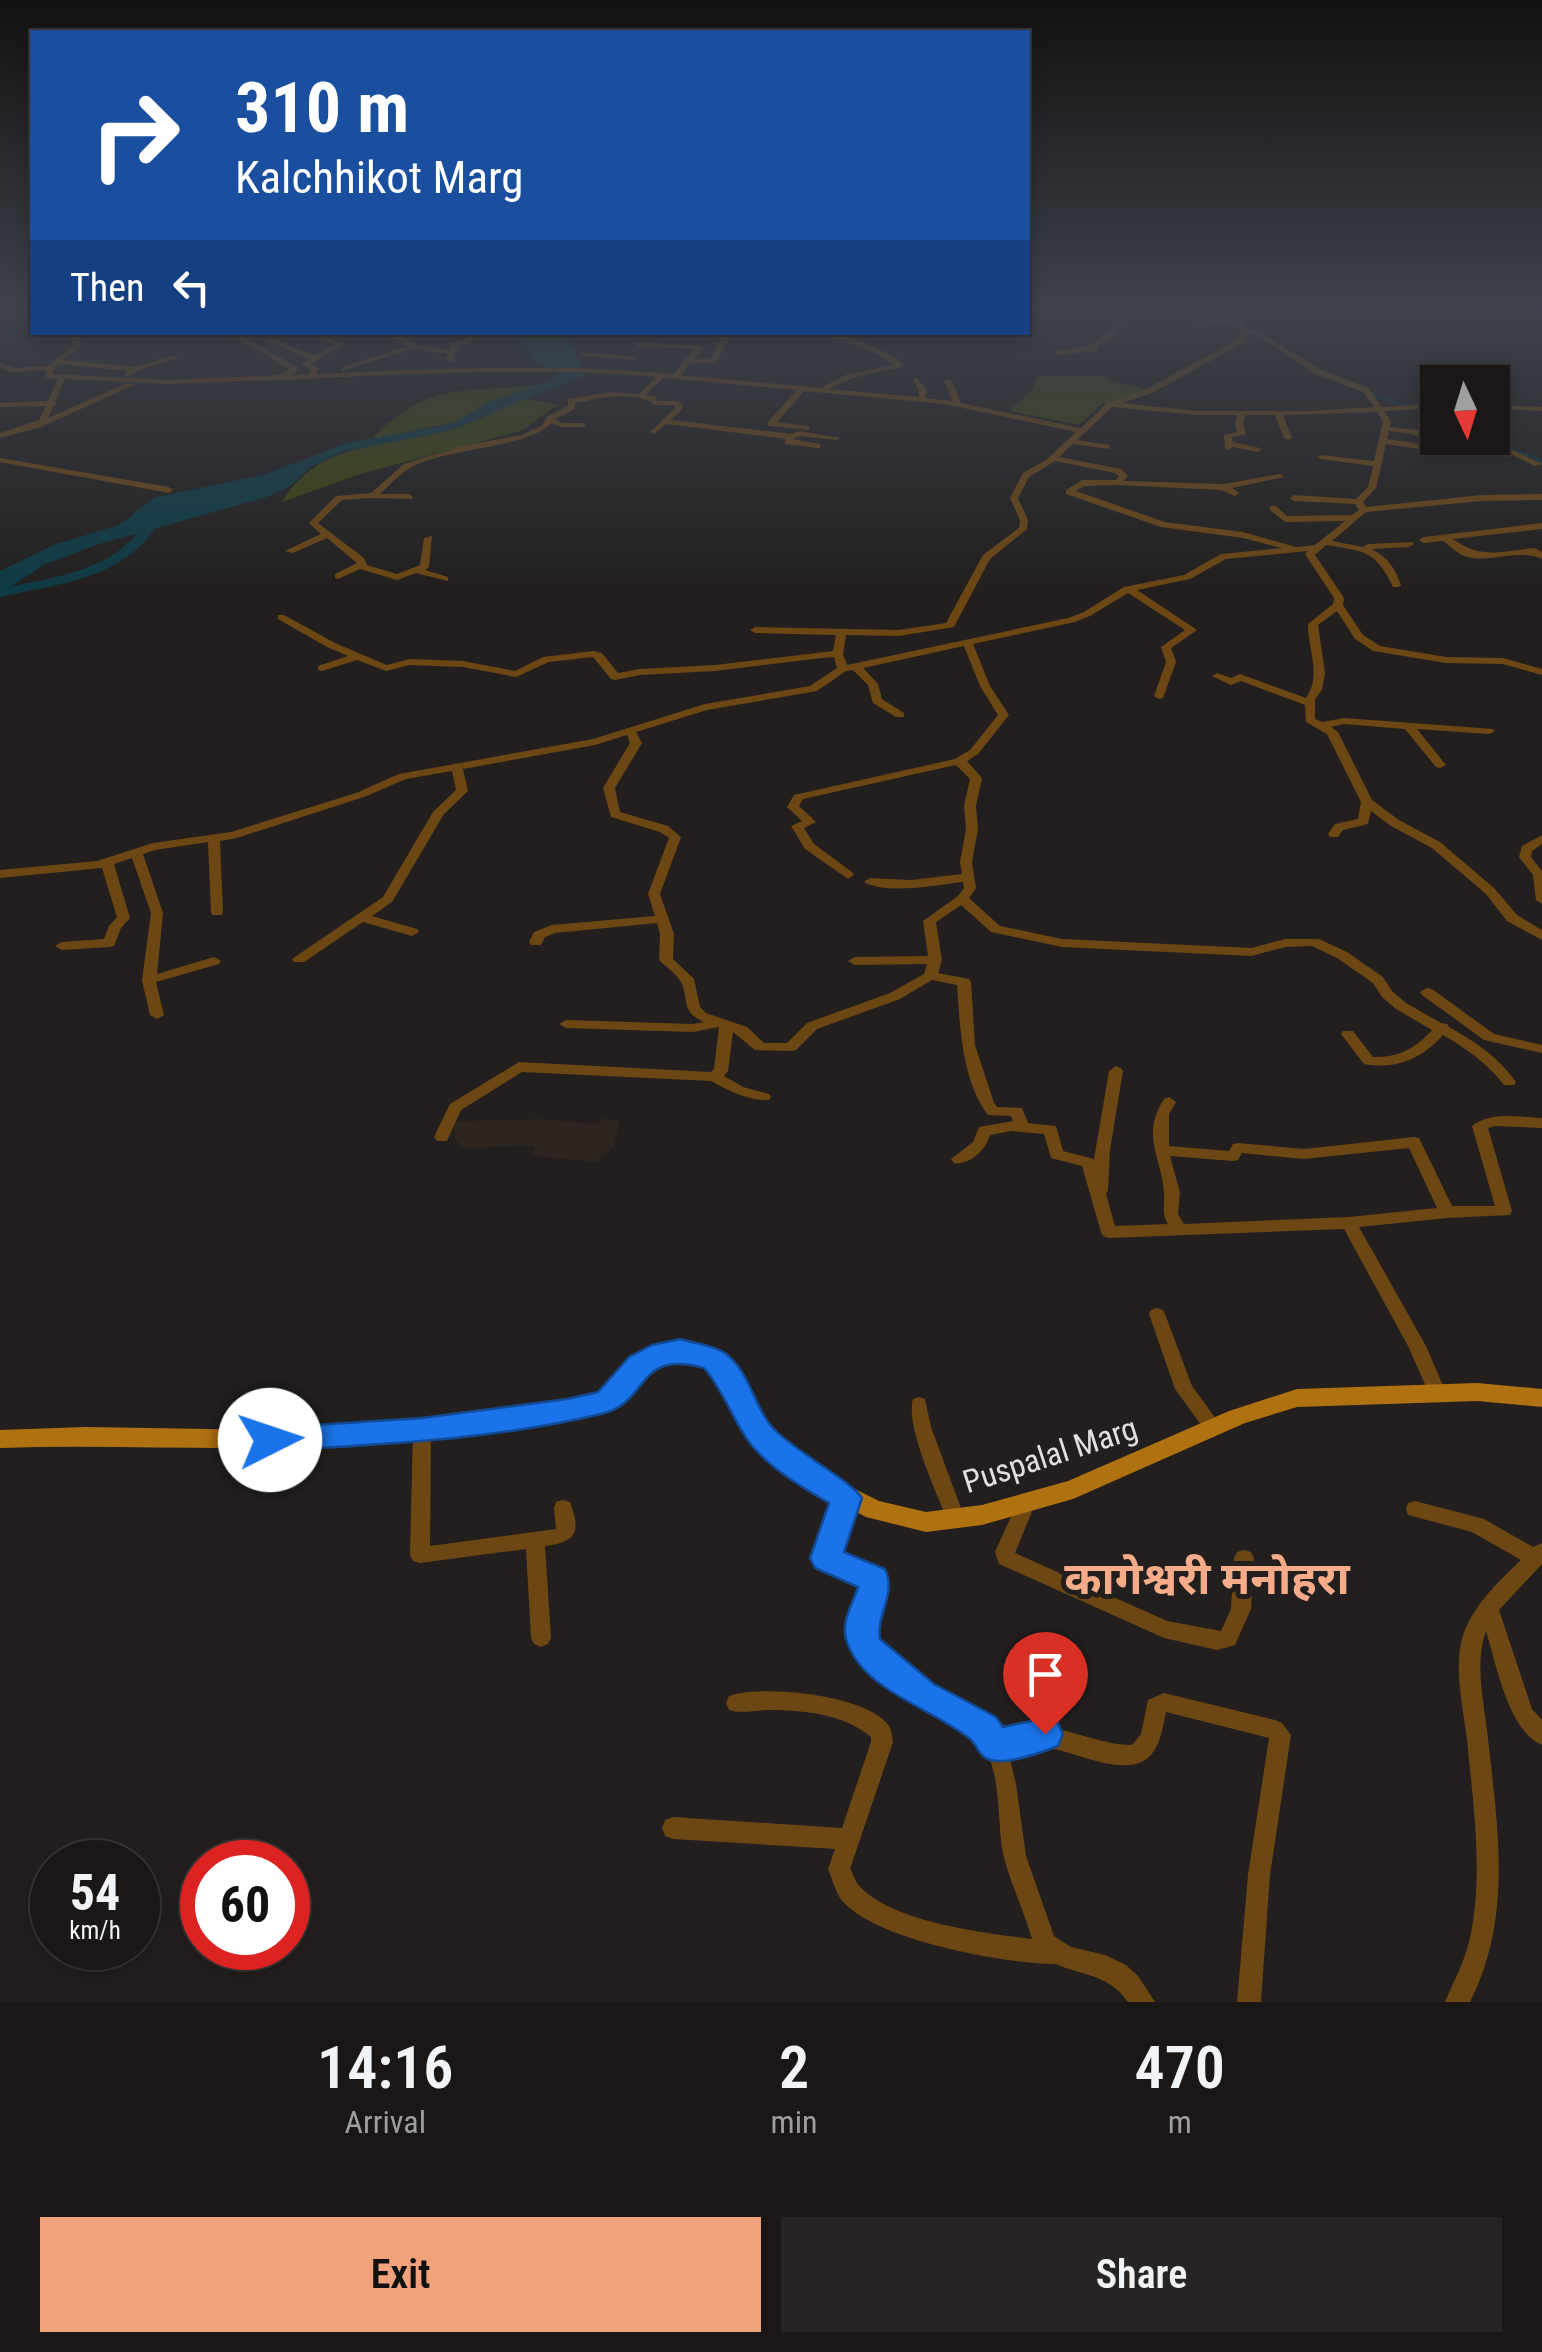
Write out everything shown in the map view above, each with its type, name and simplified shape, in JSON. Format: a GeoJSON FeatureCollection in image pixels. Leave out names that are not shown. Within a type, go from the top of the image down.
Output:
{"type":"FeatureCollection","features":[{"type":"Feature","properties":{"kind":"main road","name":"Puspalal Marg"},"geometry":{"type":"LineString","coordinates":[[0,1439],[86,1436],[270,1440],[422,1430],[607,1402],[648,1358],[680,1350],[714,1359],[734,1383],[762,1438],[813,1479],[846,1498],[896,1518],[926,1522],[1026,1504],[1120,1470],[1268,1405],[1297,1398],[1501,1392],[1542,1398]]}},
{"type":"Feature","properties":{"kind":"street"},"geometry":{"type":"LineString","coordinates":[[0,436],[86,403]]}},
{"type":"Feature","properties":{"kind":"street"},"geometry":{"type":"LineString","coordinates":[[372,495],[407,466],[462,448],[524,437],[572,403]]}},
{"type":"Feature","properties":{"kind":"street"},"geometry":{"type":"LineString","coordinates":[[654,432],[679,408],[663,403]]}},
{"type":"Feature","properties":{"kind":"street"},"geometry":{"type":"LineString","coordinates":[[770,424],[789,403]]}},
{"type":"Feature","properties":{"kind":"street"},"geometry":{"type":"LineString","coordinates":[[953,403],[1078,430]]}},
{"type":"Feature","properties":{"kind":"street"},"geometry":{"type":"LineString","coordinates":[[1378,403],[1388,430],[1374,464],[1372,488],[1354,518],[1318,545],[1312,560],[1336,590],[1338,605],[1359,637],[1377,649],[1446,660],[1503,661],[1542,672]]}},
{"type":"Feature","properties":{"kind":"street"},"geometry":{"type":"LineString","coordinates":[[0,405],[53,404]]}},
{"type":"Feature","properties":{"kind":"street"},"geometry":{"type":"LineString","coordinates":[[38,424],[53,404]]}},
{"type":"Feature","properties":{"kind":"street"},"geometry":{"type":"LineString","coordinates":[[755,630],[899,633],[943,627],[954,621],[986,557],[1023,529],[1024,520],[1014,498],[1024,477],[1053,458],[1078,430],[1110,404],[1185,413],[1420,408]]}},
{"type":"Feature","properties":{"kind":"street"},"geometry":{"type":"LineString","coordinates":[[1510,408],[1542,409]]}},
{"type":"Feature","properties":{"kind":"street"},"geometry":{"type":"LineString","coordinates":[[1243,413],[1239,423],[1242,434],[1228,435],[1229,446],[1257,450]]}},
{"type":"Feature","properties":{"kind":"street"},"geometry":{"type":"LineString","coordinates":[[1278,413],[1288,438]]}},
{"type":"Feature","properties":{"kind":"street"},"geometry":{"type":"LineString","coordinates":[[551,420],[560,425],[582,426]]}},
{"type":"Feature","properties":{"kind":"street"},"geometry":{"type":"LineString","coordinates":[[666,422],[792,437]]}},
{"type":"Feature","properties":{"kind":"street"},"geometry":{"type":"LineString","coordinates":[[757,432],[766,423],[833,434],[799,433],[786,442],[817,446]]}},
{"type":"Feature","properties":{"kind":"street"},"geometry":{"type":"LineString","coordinates":[[1384,440],[1432,448],[1444,446],[1414,432],[1388,430]]}},
{"type":"Feature","properties":{"kind":"street"},"geometry":{"type":"LineString","coordinates":[[1069,441],[1106,447]]}},
{"type":"Feature","properties":{"kind":"street"},"geometry":{"type":"LineString","coordinates":[[1510,451],[1538,464]]}},
{"type":"Feature","properties":{"kind":"street"},"geometry":{"type":"LineString","coordinates":[[1053,458],[1118,471],[1124,476],[1118,482]]}},
{"type":"Feature","properties":{"kind":"street"},"geometry":{"type":"LineString","coordinates":[[1321,458],[1374,464]]}},
{"type":"Feature","properties":{"kind":"street"},"geometry":{"type":"LineString","coordinates":[[0,460],[169,490]]}},
{"type":"Feature","properties":{"kind":"street"},"geometry":{"type":"LineString","coordinates":[[1280,477],[1222,488],[1082,483],[1069,492],[1085,501],[1136,513],[1164,525],[1243,535],[1295,549]]}},
{"type":"Feature","properties":{"kind":"street"},"geometry":{"type":"LineString","coordinates":[[1222,488],[1235,493]]}},
{"type":"Feature","properties":{"kind":"street"},"geometry":{"type":"LineString","coordinates":[[410,496],[337,499],[313,522],[358,557],[361,564],[391,577],[424,567],[429,538]]}},
{"type":"Feature","properties":{"kind":"street"},"geometry":{"type":"LineString","coordinates":[[1294,498],[1361,506],[1542,498]]}},
{"type":"Feature","properties":{"kind":"street"},"geometry":{"type":"LineString","coordinates":[[1273,508],[1285,519],[1354,518]]}},
{"type":"Feature","properties":{"kind":"street"},"geometry":{"type":"LineString","coordinates":[[1424,540],[1542,526]]}},
{"type":"Feature","properties":{"kind":"street"},"geometry":{"type":"LineString","coordinates":[[290,552],[326,535]]}},
{"type":"Feature","properties":{"kind":"street"},"geometry":{"type":"LineString","coordinates":[[1445,537],[1478,566]]}},
{"type":"Feature","properties":{"kind":"street"},"geometry":{"type":"LineString","coordinates":[[0,874],[107,863],[136,852],[214,839],[360,794],[403,776],[595,742],[705,707],[813,690],[850,668],[1087,614],[1129,588],[1186,578],[1224,556],[1318,545],[1368,548],[1404,544],[1418,556]]}},
{"type":"Feature","properties":{"kind":"street"},"geometry":{"type":"LineString","coordinates":[[1368,548],[1386,565],[1396,584]]}},
{"type":"Feature","properties":{"kind":"street"},"geometry":{"type":"LineString","coordinates":[[1466,553],[1478,552],[1483,556],[1535,551],[1542,556]]}},
{"type":"Feature","properties":{"kind":"street"},"geometry":{"type":"LineString","coordinates":[[338,576],[361,564]]}},
{"type":"Feature","properties":{"kind":"street"},"geometry":{"type":"LineString","coordinates":[[418,571],[445,580]]}},
{"type":"Feature","properties":{"kind":"street"},"geometry":{"type":"LineString","coordinates":[[1129,588],[1192,630],[1166,647],[1171,662],[1159,696]]}},
{"type":"Feature","properties":{"kind":"street"},"geometry":{"type":"LineString","coordinates":[[1338,605],[1313,624],[1322,677],[1310,703],[1310,720],[1332,732],[1367,802],[1394,823],[1436,845],[1490,891],[1512,918],[1542,936]]}},
{"type":"Feature","properties":{"kind":"street"},"geometry":{"type":"LineString","coordinates":[[281,617],[386,668],[410,662],[462,664],[516,674],[547,659],[593,654],[615,677],[638,670],[714,669],[788,657],[838,654]]}},
{"type":"Feature","properties":{"kind":"street"},"geometry":{"type":"LineString","coordinates":[[838,654],[842,632]]}},
{"type":"Feature","properties":{"kind":"street"},"geometry":{"type":"LineString","coordinates":[[848,875],[809,846],[797,826],[810,822],[793,807],[798,796],[961,761],[974,752],[1004,715],[986,689],[982,670],[968,644]]}},
{"type":"Feature","properties":{"kind":"street"},"geometry":{"type":"LineString","coordinates":[[838,654],[850,668],[874,684],[878,701],[900,715]]}},
{"type":"Feature","properties":{"kind":"street"},"geometry":{"type":"LineString","coordinates":[[322,668],[358,656]]}},
{"type":"Feature","properties":{"kind":"street"},"geometry":{"type":"LineString","coordinates":[[1217,676],[1232,682],[1240,677],[1310,703]]}},
{"type":"Feature","properties":{"kind":"street"},"geometry":{"type":"LineString","coordinates":[[1320,726],[1344,720],[1489,731]]}},
{"type":"Feature","properties":{"kind":"street"},"geometry":{"type":"LineString","coordinates":[[1409,726],[1440,765]]}},
{"type":"Feature","properties":{"kind":"street"},"geometry":{"type":"LineString","coordinates":[[630,731],[636,743],[608,788],[615,814],[664,829],[675,837],[654,894],[666,934],[666,960],[687,979],[693,1008],[723,1025],[742,1030],[760,1047],[791,1047],[812,1026],[895,996],[932,968]]}},
{"type":"Feature","properties":{"kind":"street"},"geometry":{"type":"LineString","coordinates":[[932,968],[929,921],[962,899],[970,888],[966,862],[976,778],[961,761]]}},
{"type":"Feature","properties":{"kind":"street"},"geometry":{"type":"LineString","coordinates":[[300,958],[388,900],[439,812],[462,791],[457,767]]}},
{"type":"Feature","properties":{"kind":"street"},"geometry":{"type":"LineString","coordinates":[[1334,834],[1339,826],[1364,822],[1367,802]]}},
{"type":"Feature","properties":{"kind":"street"},"geometry":{"type":"LineString","coordinates":[[214,839],[216,912]]}},
{"type":"Feature","properties":{"kind":"street"},"geometry":{"type":"LineString","coordinates":[[1542,839],[1526,849],[1525,857],[1538,875],[1542,900]]}},
{"type":"Feature","properties":{"kind":"street"},"geometry":{"type":"LineString","coordinates":[[136,852],[157,913],[149,980],[157,1015]]}},
{"type":"Feature","properties":{"kind":"street"},"geometry":{"type":"LineString","coordinates":[[62,946],[109,943],[113,930],[124,918],[107,863]]}},
{"type":"Feature","properties":{"kind":"street"},"geometry":{"type":"LineString","coordinates":[[870,882],[911,884],[970,878]]}},
{"type":"Feature","properties":{"kind":"street"},"geometry":{"type":"LineString","coordinates":[[962,899],[996,929],[1062,943],[1251,952],[1285,943],[1314,942],[1351,960],[1406,1008],[1442,1026],[1500,1066],[1509,1082]]}},
{"type":"Feature","properties":{"kind":"street"},"geometry":{"type":"LineString","coordinates":[[364,918],[412,932]]}},
{"type":"Feature","properties":{"kind":"street"},"geometry":{"type":"LineString","coordinates":[[536,942],[539,935],[552,930],[659,919]]}},
{"type":"Feature","properties":{"kind":"street"},"geometry":{"type":"LineString","coordinates":[[855,961],[932,968],[964,982],[968,1046],[987,1104],[992,1112],[1018,1111],[1022,1126]]}},
{"type":"Feature","properties":{"kind":"street"},"geometry":{"type":"LineString","coordinates":[[149,980],[214,962]]}},
{"type":"Feature","properties":{"kind":"street"},"geometry":{"type":"LineString","coordinates":[[1427,992],[1490,1037],[1542,1049]]}},
{"type":"Feature","properties":{"kind":"street"},"geometry":{"type":"LineString","coordinates":[[566,1024],[693,1028],[723,1025]]}},
{"type":"Feature","properties":{"kind":"street"},"geometry":{"type":"LineString","coordinates":[[714,1077],[721,1071],[723,1025]]}},
{"type":"Feature","properties":{"kind":"street"},"geometry":{"type":"LineString","coordinates":[[1348,1034],[1369,1061],[1382,1062],[1420,1051],[1442,1026]]}},
{"type":"Feature","properties":{"kind":"street"},"geometry":{"type":"LineString","coordinates":[[442,1137],[455,1107],[519,1067],[714,1077],[738,1090],[764,1097]]}},
{"type":"Feature","properties":{"kind":"street"},"geometry":{"type":"LineString","coordinates":[[1100,1196],[1102,1150],[1116,1071]]}},
{"type":"Feature","properties":{"kind":"street"},"geometry":{"type":"LineString","coordinates":[[1169,1102],[1162,1114],[1162,1150],[1172,1193],[1170,1214],[1178,1227]]}},
{"type":"Feature","properties":{"kind":"street"},"geometry":{"type":"LineString","coordinates":[[959,1159],[980,1145],[984,1131],[1022,1126],[1051,1130],[1056,1154],[1089,1164],[1109,1232],[1349,1222],[1447,1212],[1504,1211],[1480,1126],[1484,1122],[1542,1123]]}},
{"type":"Feature","properties":{"kind":"street"},"geometry":{"type":"LineString","coordinates":[[1162,1150],[1233,1156],[1238,1148],[1304,1154],[1414,1142],[1447,1212]]}},
{"type":"Feature","properties":{"kind":"street"},"geometry":{"type":"LineString","coordinates":[[1349,1222],[1417,1346],[1438,1395]]}},
{"type":"Feature","properties":{"kind":"street"},"geometry":{"type":"LineString","coordinates":[[1157,1314],[1184,1389],[1213,1428]]}},
{"type":"Feature","properties":{"kind":"street"},"geometry":{"type":"LineString","coordinates":[[919,1404],[922,1427],[956,1519]]}},
{"type":"Feature","properties":{"kind":"street"},"geometry":{"type":"LineString","coordinates":[[422,1430],[420,1555],[564,1534],[563,1508]]}},
{"type":"Feature","properties":{"kind":"street"},"geometry":{"type":"LineString","coordinates":[[846,1498],[826,1558],[873,1579],[874,1589],[862,1620],[862,1636],[868,1650],[922,1695],[983,1728],[996,1746],[1014,1854],[1045,1944],[1054,1953]]}},
{"type":"Feature","properties":{"kind":"street"},"geometry":{"type":"LineString","coordinates":[[1026,1504],[1005,1552],[1006,1558],[1164,1629],[1217,1641],[1228,1639],[1241,1609],[1244,1558]]}},
{"type":"Feature","properties":{"kind":"street"},"geometry":{"type":"LineString","coordinates":[[1415,1509],[1477,1525],[1538,1555],[1488,1610],[1472,1640],[1471,1677],[1487,1850],[1482,1949],[1472,1980],[1457,2002]]}},
{"type":"Feature","properties":{"kind":"street"},"geometry":{"type":"LineString","coordinates":[[535,1540],[541,1638]]}},
{"type":"Feature","properties":{"kind":"street"},"geometry":{"type":"LineString","coordinates":[[1488,1610],[1523,1714],[1542,1735]]}},
{"type":"Feature","properties":{"kind":"street"},"geometry":{"type":"LineString","coordinates":[[736,1702],[757,1698],[788,1700],[853,1715],[881,1732],[882,1742],[839,1869],[841,1883],[853,1896],[890,1920],[954,1937],[1054,1953],[1122,1973],[1144,2002]]}},
{"type":"Feature","properties":{"kind":"street"},"geometry":{"type":"LineString","coordinates":[[996,1746],[1045,1734],[1086,1748],[1136,1755],[1144,1750],[1152,1735],[1155,1707],[1164,1702],[1275,1730],[1280,1735],[1259,1875],[1249,2002]]}},
{"type":"Feature","properties":{"kind":"street"},"geometry":{"type":"LineString","coordinates":[[674,1828],[849,1838]]}},
{"type":"Feature","properties":{"kind":"shaded area"},"geometry":{"type":"Polygon","coordinates":[[[540,1119],[598,1124],[600,1119],[620,1120],[614,1146],[597,1162],[533,1156],[534,1146],[462,1148],[455,1139],[454,1124],[459,1121],[540,1119]]]}},
{"type":"Feature","properties":{"kind":"green space"},"geometry":{"type":"Polygon","coordinates":[[[488,403],[455,422],[371,440],[413,406],[488,403]]]}},
{"type":"Feature","properties":{"kind":"green space"},"geometry":{"type":"Polygon","coordinates":[[[512,403],[557,405],[523,430],[360,474],[282,502],[314,467],[334,457],[476,420],[512,403]]]}},
{"type":"Feature","properties":{"kind":"green space"},"geometry":{"type":"Polygon","coordinates":[[[1017,403],[1104,403],[1079,425],[1009,411],[1017,403]]]}},
{"type":"Feature","properties":{"kind":"water"},"geometry":{"type":"Polygon","coordinates":[[[488,403],[515,403],[444,432],[342,452],[312,466],[289,487],[267,497],[99,544],[45,564],[0,594],[0,571],[53,545],[119,525],[156,497],[263,475],[350,442],[455,422],[488,403]]]}},
{"type":"Feature","properties":{"kind":"waterway"},"geometry":{"type":"LineString","coordinates":[[1399,403],[1409,407]]}},
{"type":"Feature","properties":{"kind":"waterway"},"geometry":{"type":"LineString","coordinates":[[1511,450],[1537,458],[1542,464]]}},
{"type":"Feature","properties":{"kind":"waterway"},"geometry":{"type":"LineString","coordinates":[[0,593],[83,574],[122,556],[148,528],[140,513],[143,510]]}},
{"type":"Feature","properties":{"kind":"district","name":"कागेश्वरी मनोहरा"},"geometry":{"type":"Point","coordinates":[1207,1578]}},
{"type":"Feature","properties":{"kind":"route"},"geometry":{"type":"LineString","coordinates":[[270,1440],[422,1430],[567,1411],[607,1402],[640,1365],[662,1352],[680,1350],[714,1359],[734,1383],[762,1438],[813,1479],[846,1498],[826,1558],[873,1579],[874,1589],[862,1620],[862,1636],[868,1650],[922,1695],[964,1714],[983,1728],[996,1746],[1014,1738],[1045,1734]]}}]}
